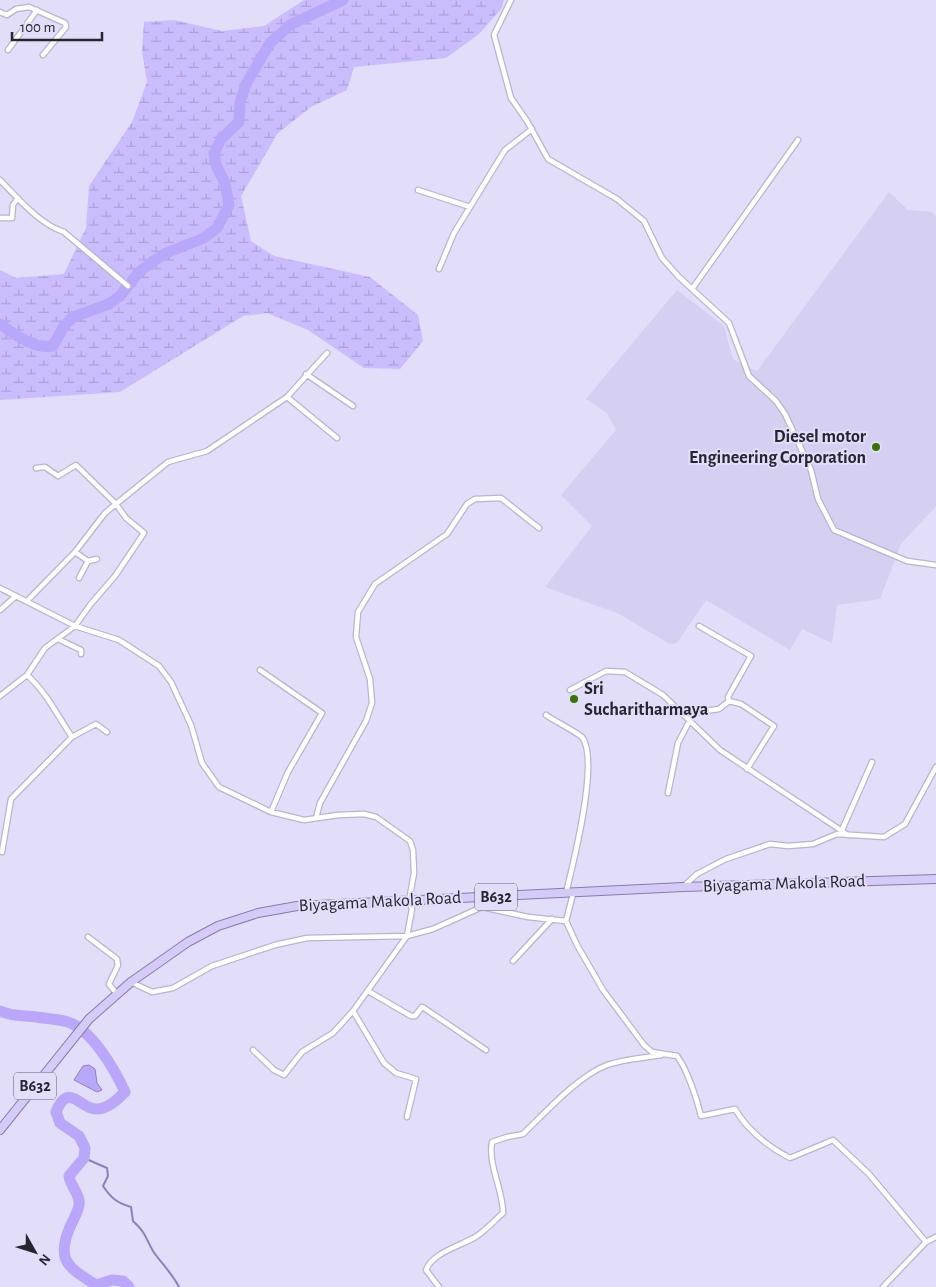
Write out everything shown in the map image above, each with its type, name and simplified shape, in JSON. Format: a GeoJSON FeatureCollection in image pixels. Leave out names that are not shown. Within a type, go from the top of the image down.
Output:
{"type":"FeatureCollection","features":[{"type":"Feature","properties":{"kind":"main road","name":"Biyagama Makola Road"},"geometry":{"type":"LineString","coordinates":[[0,1130],[89,1020],[116,993],[188,942],[218,926],[258,912],[298,906],[682,887],[936,879]]}},
{"type":"Feature","properties":{"kind":"street"},"geometry":{"type":"LineString","coordinates":[[511,0],[494,35],[511,98],[548,159],[617,199],[644,221],[662,258],[729,323],[749,376],[776,401],[785,414],[811,470],[818,499],[834,530],[907,561],[936,565]]}},
{"type":"Feature","properties":{"kind":"street"},"geometry":{"type":"LineString","coordinates":[[0,12],[7,15],[16,9],[29,7],[65,23],[66,27],[43,55]]}},
{"type":"Feature","properties":{"kind":"street"},"geometry":{"type":"LineString","coordinates":[[8,50],[37,10]]}},
{"type":"Feature","properties":{"kind":"street"},"geometry":{"type":"LineString","coordinates":[[439,269],[454,233],[505,150],[532,130]]}},
{"type":"Feature","properties":{"kind":"street"},"geometry":{"type":"LineString","coordinates":[[692,289],[798,140]]}},
{"type":"Feature","properties":{"kind":"street"},"geometry":{"type":"LineString","coordinates":[[0,180],[48,224],[64,232],[128,286]]}},
{"type":"Feature","properties":{"kind":"street"},"geometry":{"type":"LineString","coordinates":[[418,190],[470,207]]}},
{"type":"Feature","properties":{"kind":"street"},"geometry":{"type":"LineString","coordinates":[[0,218],[12,218],[13,205],[18,198]]}},
{"type":"Feature","properties":{"kind":"street"},"geometry":{"type":"LineString","coordinates":[[27,601],[75,552],[105,513],[168,462],[207,451],[287,397],[327,353]]}},
{"type":"Feature","properties":{"kind":"street"},"geometry":{"type":"LineString","coordinates":[[306,374],[353,406]]}},
{"type":"Feature","properties":{"kind":"street"},"geometry":{"type":"LineString","coordinates":[[287,397],[337,438]]}},
{"type":"Feature","properties":{"kind":"street"},"geometry":{"type":"LineString","coordinates":[[0,696],[27,675],[45,648],[75,626],[115,576],[144,533],[126,518],[116,504],[76,465],[58,476],[45,467],[36,468]]}},
{"type":"Feature","properties":{"kind":"street"},"geometry":{"type":"LineString","coordinates":[[316,818],[320,803],[366,721],[372,703],[370,680],[356,637],[358,612],[375,584],[447,534],[467,504],[475,499],[502,498],[539,528]]}},
{"type":"Feature","properties":{"kind":"street"},"geometry":{"type":"LineString","coordinates":[[75,552],[88,561],[98,559]]}},
{"type":"Feature","properties":{"kind":"street"},"geometry":{"type":"LineString","coordinates":[[79,578],[88,561]]}},
{"type":"Feature","properties":{"kind":"street"},"geometry":{"type":"LineString","coordinates":[[0,588],[75,626],[119,640],[159,666],[171,682],[191,725],[202,763],[219,788],[271,812],[304,820],[364,814],[376,817],[410,841],[413,850],[414,873],[409,901],[412,909],[407,936],[354,1011],[333,1033],[302,1052],[284,1075],[274,1070],[253,1050]]}},
{"type":"Feature","properties":{"kind":"street"},"geometry":{"type":"LineString","coordinates":[[0,610],[16,596]]}},
{"type":"Feature","properties":{"kind":"street"},"geometry":{"type":"LineString","coordinates":[[699,626],[751,656],[728,697],[729,701]]}},
{"type":"Feature","properties":{"kind":"street"},"geometry":{"type":"LineString","coordinates":[[58,639],[81,650],[82,654]]}},
{"type":"Feature","properties":{"kind":"street"},"geometry":{"type":"LineString","coordinates":[[260,670],[322,712],[288,772],[271,812]]}},
{"type":"Feature","properties":{"kind":"street"},"geometry":{"type":"LineString","coordinates":[[570,690],[606,671],[625,672],[663,695],[720,750],[848,835]]}},
{"type":"Feature","properties":{"kind":"street"},"geometry":{"type":"LineString","coordinates":[[27,675],[48,696],[55,712],[72,736]]}},
{"type":"Feature","properties":{"kind":"street"},"geometry":{"type":"LineString","coordinates":[[668,793],[678,743],[692,716],[698,712],[719,709],[729,701]]}},
{"type":"Feature","properties":{"kind":"street"},"geometry":{"type":"LineString","coordinates":[[729,701],[741,704],[774,726],[747,769]]}},
{"type":"Feature","properties":{"kind":"street"},"geometry":{"type":"LineString","coordinates":[[546,715],[582,737],[586,749],[588,788],[566,921],[577,945],[603,990],[644,1045],[652,1052],[677,1056],[685,1066],[687,1079],[701,1116],[735,1110],[743,1124],[772,1149],[790,1158],[834,1140],[869,1174],[926,1242]]}},
{"type":"Feature","properties":{"kind":"street"},"geometry":{"type":"LineString","coordinates":[[2,852],[11,799],[72,736],[96,724],[107,732]]}},
{"type":"Feature","properties":{"kind":"street"},"geometry":{"type":"LineString","coordinates":[[842,830],[872,762]]}},
{"type":"Feature","properties":{"kind":"street"},"geometry":{"type":"LineString","coordinates":[[682,887],[697,874],[726,859],[770,844],[788,846],[813,844],[837,834],[884,837],[905,824],[936,766]]}},
{"type":"Feature","properties":{"kind":"street"},"geometry":{"type":"LineString","coordinates":[[482,907],[483,897]]}},
{"type":"Feature","properties":{"kind":"street"},"geometry":{"type":"LineString","coordinates":[[131,982],[152,992],[173,988],[212,966],[275,945],[307,938],[407,936],[433,929],[482,907],[528,917],[566,921]]}},
{"type":"Feature","properties":{"kind":"street"},"geometry":{"type":"LineString","coordinates":[[513,961],[552,919]]}},
{"type":"Feature","properties":{"kind":"street"},"geometry":{"type":"LineString","coordinates":[[88,937],[117,959],[118,965],[109,984],[116,993]]}},
{"type":"Feature","properties":{"kind":"street"},"geometry":{"type":"LineString","coordinates":[[368,991],[411,1016],[415,1016],[422,1007],[486,1050]]}},
{"type":"Feature","properties":{"kind":"street"},"geometry":{"type":"LineString","coordinates":[[354,1011],[384,1063],[396,1073],[416,1078],[408,1117]]}},
{"type":"Feature","properties":{"kind":"street"},"geometry":{"type":"LineString","coordinates":[[439,1287],[426,1270],[428,1263],[455,1246],[477,1236],[503,1213],[503,1203],[490,1153],[492,1142],[507,1136],[523,1134],[544,1112],[587,1076],[607,1065],[663,1054]]}},
{"type":"Feature","properties":{"kind":"street"},"geometry":{"type":"LineString","coordinates":[[883,1287],[926,1242],[936,1237]]}},
{"type":"Feature","properties":{"kind":"shaded area"},"geometry":{"type":"Polygon","coordinates":[[[889,192],[908,210],[932,212],[936,216],[936,506],[901,544],[880,599],[837,605],[832,643],[802,629],[790,650],[706,600],[677,643],[670,644],[617,613],[545,587],[592,526],[561,495],[616,430],[607,413],[586,399],[677,290],[724,326],[733,359],[757,371],[889,192]]]}},
{"type":"Feature","properties":{"kind":"shaded area"},"geometry":{"type":"Polygon","coordinates":[[[89,1065],[95,1069],[97,1083],[102,1090],[97,1092],[74,1080],[83,1066],[89,1065]]]}},
{"type":"Feature","properties":{"kind":"green space"},"geometry":{"type":"Polygon","coordinates":[[[304,0],[504,0],[501,9],[479,34],[446,58],[354,67],[347,90],[311,107],[278,133],[241,196],[251,241],[274,256],[370,277],[418,315],[423,341],[400,369],[364,368],[308,330],[267,313],[243,316],[120,392],[0,400],[0,270],[16,278],[64,274],[86,228],[89,186],[132,122],[147,82],[142,51],[144,22],[174,20],[222,31],[264,26],[304,0]]]}},
{"type":"Feature","properties":{"kind":"waterway"},"geometry":{"type":"LineString","coordinates":[[0,324],[18,336],[39,346],[53,346],[64,326],[73,317],[109,304],[120,296],[139,272],[152,262],[166,253],[204,238],[217,228],[229,205],[225,183],[216,165],[214,154],[221,139],[239,122],[240,103],[246,84],[270,43],[290,25],[343,0]]}},
{"type":"Feature","properties":{"kind":"waterway"},"geometry":{"type":"LineString","coordinates":[[0,1011],[14,1015],[64,1021],[77,1026],[86,1033],[102,1052],[125,1092],[110,1105],[98,1109],[86,1106],[76,1099],[66,1098],[56,1112],[60,1123],[79,1136],[85,1148],[84,1158],[69,1176],[79,1205],[66,1239],[65,1256],[72,1268],[96,1285],[112,1280],[123,1281],[129,1287]]}},
{"type":"Feature","properties":{"kind":"waterway"},"geometry":{"type":"LineString","coordinates":[[84,1158],[107,1168],[108,1176],[103,1186],[115,1200],[131,1207],[133,1221],[143,1232],[153,1251],[179,1287]]}},
{"type":"Feature","properties":{"kind":"place","name":"Diesel motor Engineering Corporation"},"geometry":{"type":"Point","coordinates":[876,447]}},
{"type":"Feature","properties":{"kind":"place","name":"Sri Sucharitharmaya"},"geometry":{"type":"Point","coordinates":[574,699]}}]}
